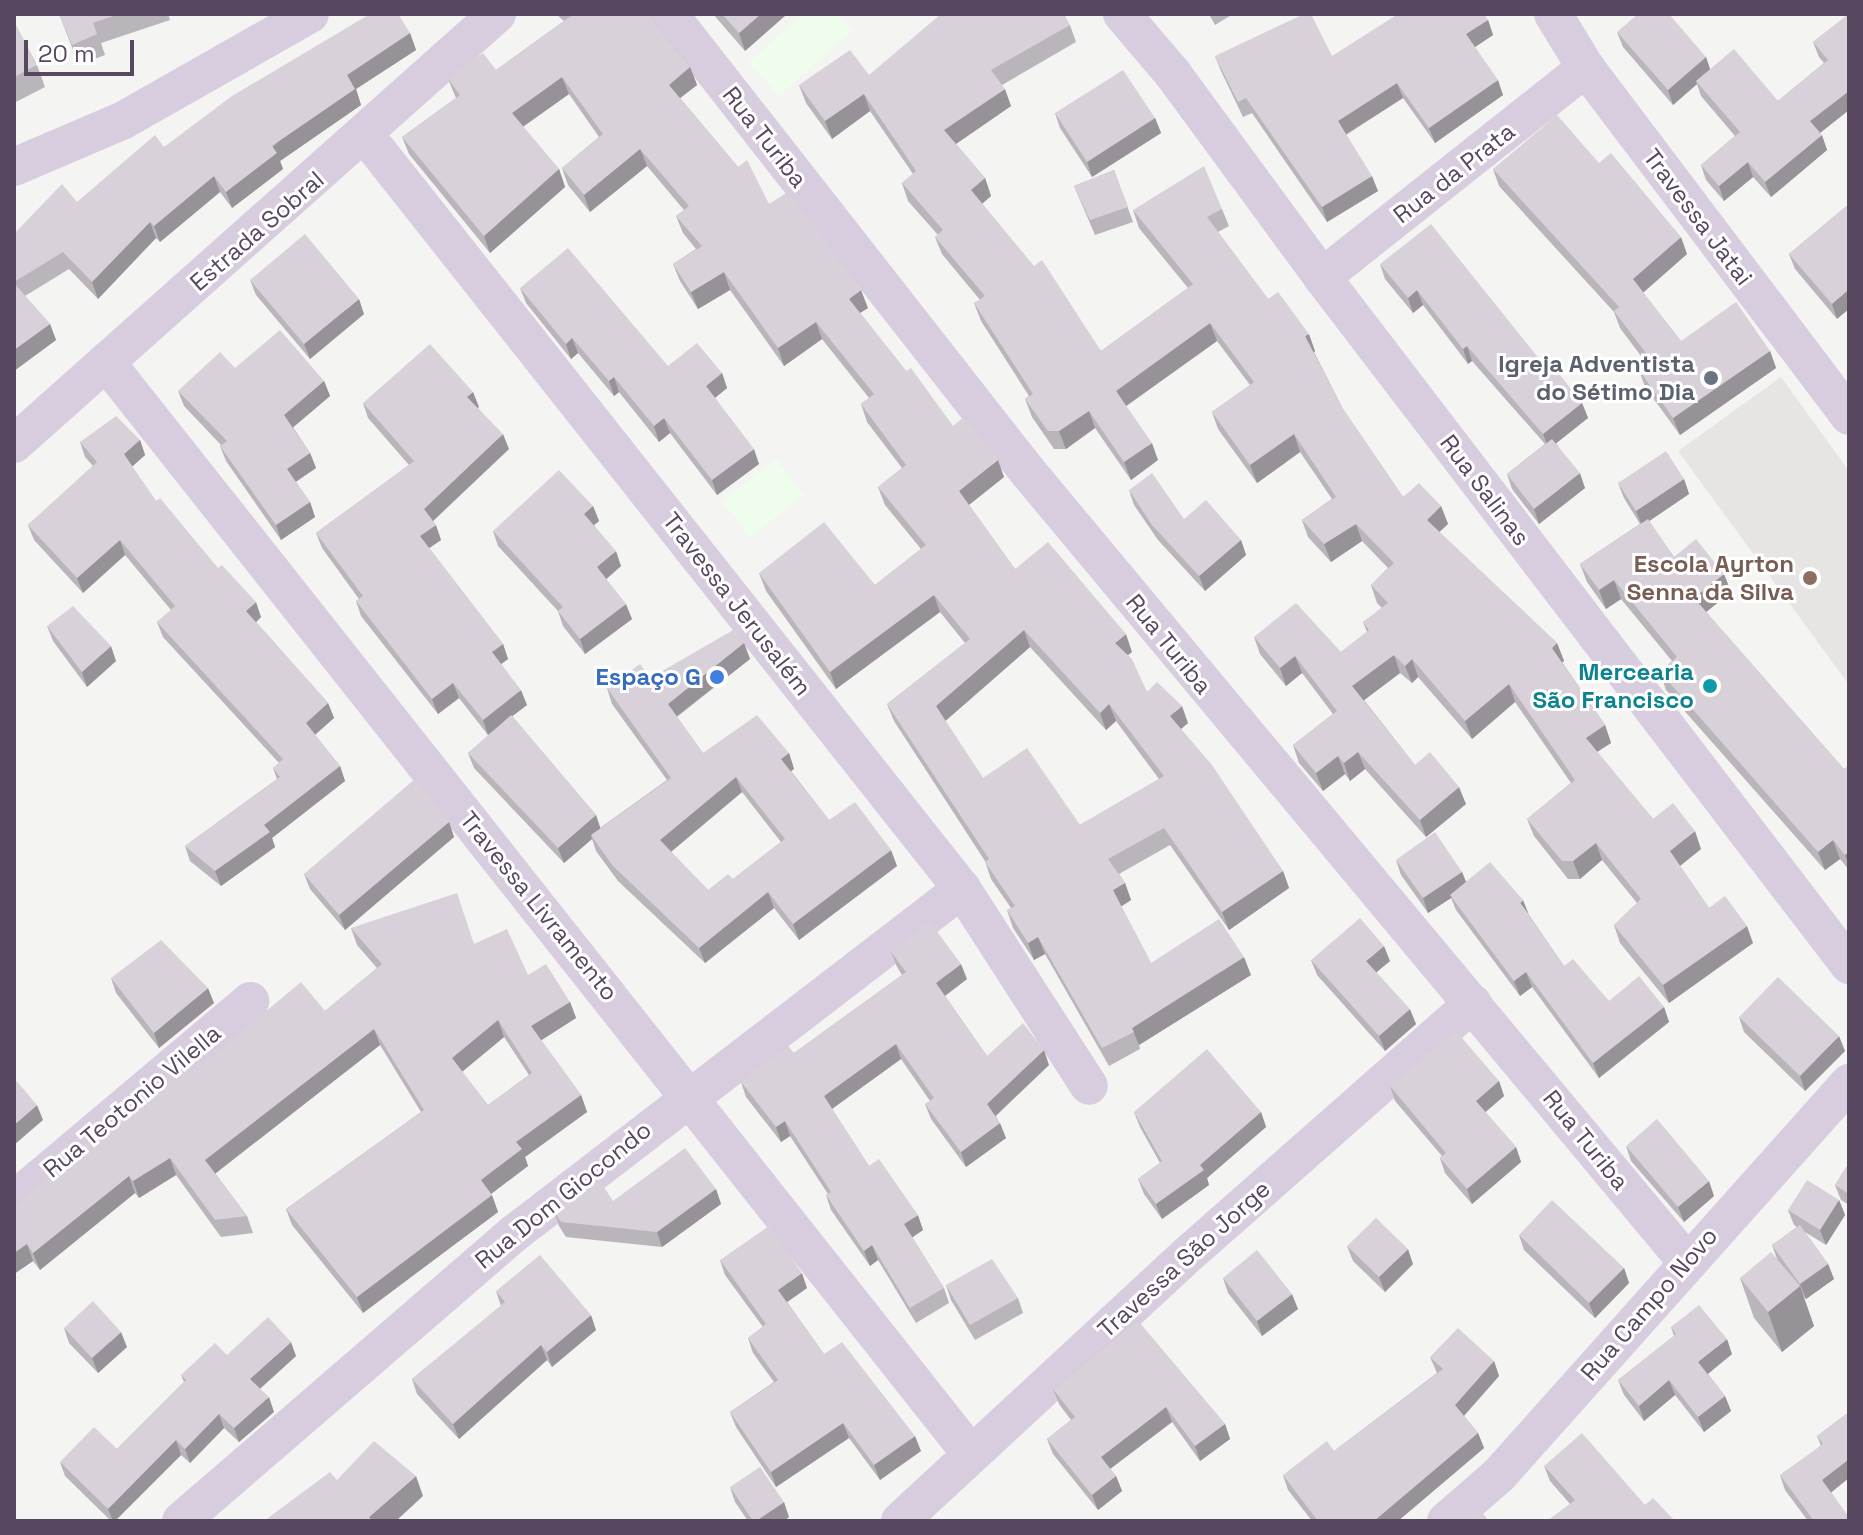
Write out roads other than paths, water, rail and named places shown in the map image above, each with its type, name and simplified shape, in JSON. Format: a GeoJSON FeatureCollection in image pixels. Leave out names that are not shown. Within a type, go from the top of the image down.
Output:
{"type":"FeatureCollection","features":[{"type":"Feature","properties":{"kind":"street"},"geometry":{"type":"LineString","coordinates":[[14,167],[122,121],[310,14]]}},
{"type":"Feature","properties":{"kind":"street","name":"Estrada Sobral"},"geometry":{"type":"LineString","coordinates":[[14,444],[366,136],[497,14]]}},
{"type":"Feature","properties":{"kind":"street","name":"Rua Turiba"},"geometry":{"type":"LineString","coordinates":[[669,14],[1028,472],[1686,1261]]}},
{"type":"Feature","properties":{"kind":"street","name":"Rua Salinas"},"geometry":{"type":"LineString","coordinates":[[1122,14],[1173,74],[1322,277],[1849,965]]}},
{"type":"Feature","properties":{"kind":"street","name":"Travessa Jatai"},"geometry":{"type":"LineString","coordinates":[[1570,20],[1586,68],[1849,416]]}},
{"type":"Feature","properties":{"kind":"street","name":"Rua da Prata"},"geometry":{"type":"LineString","coordinates":[[1322,277],[1586,68]]}},
{"type":"Feature","properties":{"kind":"street","name":"Travessa Jerusalém"},"geometry":{"type":"LineString","coordinates":[[366,136],[962,889],[1089,1086]]}},
{"type":"Feature","properties":{"kind":"street","name":"Travessa Livramento"},"geometry":{"type":"LineString","coordinates":[[106,362],[689,1094],[970,1453]]}},
{"type":"Feature","properties":{"kind":"street","name":"Rua Dom Giocondo"},"geometry":{"type":"LineString","coordinates":[[181,1521],[382,1344],[689,1094],[962,889]]}},
{"type":"Feature","properties":{"kind":"street","name":"Rua Teotonio Vilella"},"geometry":{"type":"LineString","coordinates":[[14,1200],[250,1001]]}},
{"type":"Feature","properties":{"kind":"street","name":"Travessa São Jorge"},"geometry":{"type":"LineString","coordinates":[[900,1521],[970,1453],[1473,1003]]}},
{"type":"Feature","properties":{"kind":"street","name":"Rua Campo Novo"},"geometry":{"type":"LineString","coordinates":[[1446,1521],[1499,1475],[1686,1261],[1849,1083]]}},
{"type":"Feature","properties":{"kind":"place","name":"Igreja Adventista do Sétimo Dia"},"geometry":{"type":"Point","coordinates":[1711,378]}},
{"type":"Feature","properties":{"kind":"place","name":"Escola Ayrton Senna da Silva"},"geometry":{"type":"Point","coordinates":[1810,578]}},
{"type":"Feature","properties":{"kind":"place","name":"Espaço G"},"geometry":{"type":"Point","coordinates":[717,677]}},
{"type":"Feature","properties":{"kind":"place","name":"Mercearia São Francisco"},"geometry":{"type":"Point","coordinates":[1710,686]}}]}
